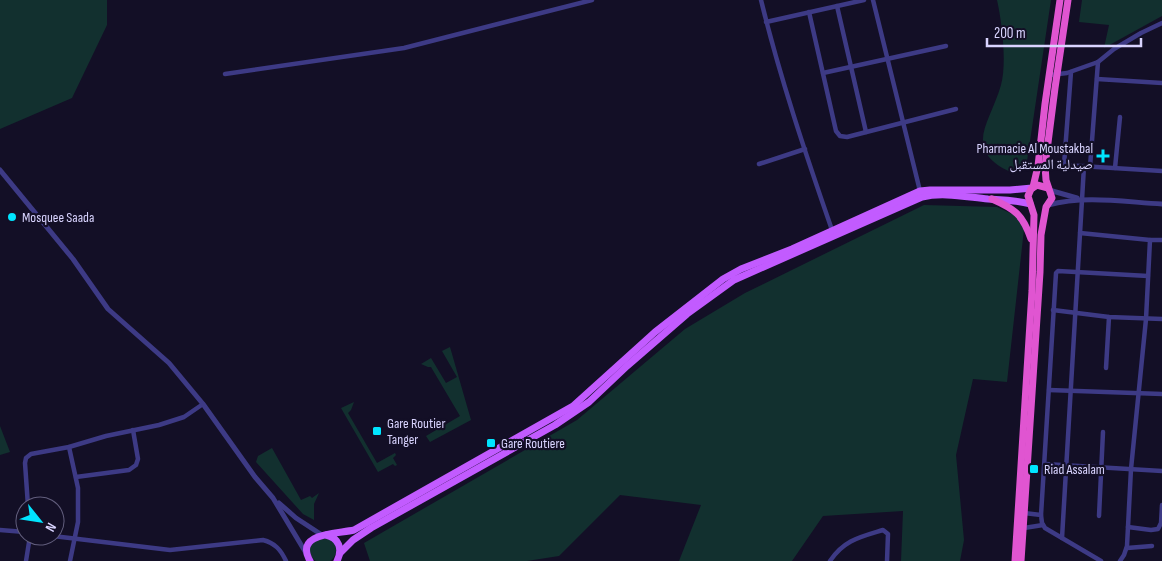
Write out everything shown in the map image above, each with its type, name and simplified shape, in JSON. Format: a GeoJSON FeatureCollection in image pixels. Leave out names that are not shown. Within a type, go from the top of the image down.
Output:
{"type":"FeatureCollection","features":[{"type":"Feature","properties":{"kind":"highway"},"geometry":{"type":"LineString","coordinates":[[1016,561],[1022,512],[1041,235],[1047,206],[1052,198],[1046,180],[1045,166],[1060,0]]}},
{"type":"Feature","properties":{"kind":"highway"},"geometry":{"type":"LineString","coordinates":[[1021,561],[1024,528],[1022,512],[1034,212],[1028,196],[1033,188],[1038,166],[1068,0]]}},
{"type":"Feature","properties":{"kind":"highway"},"geometry":{"type":"LineString","coordinates":[[1033,188],[1041,185],[1049,189]]}},
{"type":"Feature","properties":{"kind":"highway"},"geometry":{"type":"LineString","coordinates":[[992,199],[1016,212],[1026,226],[1033,244]]}},
{"type":"Feature","properties":{"kind":"highway"},"geometry":{"type":"LineString","coordinates":[[1031,204],[1037,208],[1047,206]]}},
{"type":"Feature","properties":{"kind":"main road"},"geometry":{"type":"LineString","coordinates":[[309,559],[308,547],[311,540],[323,535],[354,530],[564,412],[584,397],[655,332],[723,279],[736,272],[920,191],[1033,188]]}},
{"type":"Feature","properties":{"kind":"main road"},"geometry":{"type":"LineString","coordinates":[[340,557],[353,540],[370,528],[548,429],[578,410],[673,326],[734,280],[922,197],[935,195],[1016,200],[1031,204]]}},
{"type":"Feature","properties":{"kind":"main road"},"geometry":{"type":"LineString","coordinates":[[323,535],[335,539],[340,548],[340,557]]}},
{"type":"Feature","properties":{"kind":"street"},"geometry":{"type":"LineString","coordinates":[[225,74],[404,48],[592,0]]}},
{"type":"Feature","properties":{"kind":"street"},"geometry":{"type":"LineString","coordinates":[[761,0],[766,22],[832,230]]}},
{"type":"Feature","properties":{"kind":"street"},"geometry":{"type":"LineString","coordinates":[[766,22],[864,0]]}},
{"type":"Feature","properties":{"kind":"street"},"geometry":{"type":"LineString","coordinates":[[873,0],[920,191]]}},
{"type":"Feature","properties":{"kind":"street"},"geometry":{"type":"LineString","coordinates":[[837,6],[866,132]]}},
{"type":"Feature","properties":{"kind":"street"},"geometry":{"type":"LineString","coordinates":[[809,12],[838,134],[844,138],[956,109]]}},
{"type":"Feature","properties":{"kind":"street"},"geometry":{"type":"LineString","coordinates":[[1053,75],[1071,72],[1098,62],[1128,41],[1162,23]]}},
{"type":"Feature","properties":{"kind":"street"},"geometry":{"type":"LineString","coordinates":[[823,73],[946,46]]}},
{"type":"Feature","properties":{"kind":"street"},"geometry":{"type":"LineString","coordinates":[[1090,167],[1098,62]]}},
{"type":"Feature","properties":{"kind":"street"},"geometry":{"type":"LineString","coordinates":[[1071,72],[1064,165],[1162,171]]}},
{"type":"Feature","properties":{"kind":"street"},"geometry":{"type":"LineString","coordinates":[[1097,79],[1162,83]]}},
{"type":"Feature","properties":{"kind":"street"},"geometry":{"type":"LineString","coordinates":[[1115,168],[1120,118]]}},
{"type":"Feature","properties":{"kind":"street"},"geometry":{"type":"LineString","coordinates":[[758,164],[805,148]]}},
{"type":"Feature","properties":{"kind":"street"},"geometry":{"type":"LineString","coordinates":[[1062,538],[1084,166]]}},
{"type":"Feature","properties":{"kind":"street"},"geometry":{"type":"LineString","coordinates":[[0,170],[35,210],[73,259],[108,309],[169,363],[203,404],[250,471],[272,498],[309,559]]}},
{"type":"Feature","properties":{"kind":"street"},"geometry":{"type":"LineString","coordinates":[[1049,189],[1082,199]]}},
{"type":"Feature","properties":{"kind":"street"},"geometry":{"type":"LineString","coordinates":[[1047,206],[1068,200],[1082,199],[1162,204]]}},
{"type":"Feature","properties":{"kind":"street"},"geometry":{"type":"LineString","coordinates":[[1080,233],[1162,240]]}},
{"type":"Feature","properties":{"kind":"street"},"geometry":{"type":"LineString","coordinates":[[1120,561],[1126,548],[1128,527],[1138,394],[1146,319],[1150,240]]}},
{"type":"Feature","properties":{"kind":"street"},"geometry":{"type":"LineString","coordinates":[[1043,525],[1041,515],[1056,273],[1058,271],[1078,271],[1148,276]]}},
{"type":"Feature","properties":{"kind":"street"},"geometry":{"type":"LineString","coordinates":[[1053,310],[1110,317],[1162,319]]}},
{"type":"Feature","properties":{"kind":"street"},"geometry":{"type":"LineString","coordinates":[[1106,368],[1110,317]]}},
{"type":"Feature","properties":{"kind":"street"},"geometry":{"type":"LineString","coordinates":[[1049,390],[1162,394]]}},
{"type":"Feature","properties":{"kind":"street"},"geometry":{"type":"LineString","coordinates":[[28,496],[26,458],[31,454],[69,447],[106,436],[158,425],[184,417],[203,404]]}},
{"type":"Feature","properties":{"kind":"street"},"geometry":{"type":"LineString","coordinates":[[76,477],[129,470],[136,465],[138,459],[133,430]]}},
{"type":"Feature","properties":{"kind":"street"},"geometry":{"type":"LineString","coordinates":[[1099,516],[1103,432]]}},
{"type":"Feature","properties":{"kind":"street"},"geometry":{"type":"LineString","coordinates":[[69,447],[78,488],[78,522],[70,561]]}},
{"type":"Feature","properties":{"kind":"street"},"geometry":{"type":"LineString","coordinates":[[1045,464],[1162,471]]}},
{"type":"Feature","properties":{"kind":"street"},"geometry":{"type":"LineString","coordinates":[[272,498],[296,518],[323,535]]}},
{"type":"Feature","properties":{"kind":"street"},"geometry":{"type":"LineString","coordinates":[[1128,527],[1158,529],[1161,523],[1162,505]]}},
{"type":"Feature","properties":{"kind":"street"},"geometry":{"type":"LineString","coordinates":[[1022,512],[1041,515]]}},
{"type":"Feature","properties":{"kind":"street"},"geometry":{"type":"LineString","coordinates":[[1024,528],[1043,525],[1101,561]]}},
{"type":"Feature","properties":{"kind":"street"},"geometry":{"type":"LineString","coordinates":[[0,530],[15,531]]}},
{"type":"Feature","properties":{"kind":"street"},"geometry":{"type":"LineString","coordinates":[[830,561],[837,550],[849,541],[883,530],[888,534],[887,561]]}},
{"type":"Feature","properties":{"kind":"street"},"geometry":{"type":"LineString","coordinates":[[65,538],[170,550],[263,540],[276,546],[282,552],[286,561]]}},
{"type":"Feature","properties":{"kind":"street"},"geometry":{"type":"LineString","coordinates":[[26,561],[28,546]]}},
{"type":"Feature","properties":{"kind":"street"},"geometry":{"type":"LineString","coordinates":[[1126,548],[1152,546]]}},
{"type":"Feature","properties":{"kind":"green space"},"geometry":{"type":"Polygon","coordinates":[[[0,0],[107,0],[107,25],[72,98],[0,129],[0,0]]]}},
{"type":"Feature","properties":{"kind":"green space"},"geometry":{"type":"Polygon","coordinates":[[[997,0],[1051,0],[1026,168],[1015,174],[998,165],[988,156],[984,146],[983,136],[986,124],[1001,85],[1004,66],[1001,19],[997,0]]]}},
{"type":"Feature","properties":{"kind":"green space"},"geometry":{"type":"Polygon","coordinates":[[[1082,0],[1162,0],[1162,16],[1104,48],[1109,25],[1079,22],[1082,0]]]}},
{"type":"Feature","properties":{"kind":"green space"},"geometry":{"type":"Polygon","coordinates":[[[924,205],[997,207],[1025,220],[1007,382],[973,379],[956,455],[964,540],[960,561],[901,561],[903,511],[823,516],[792,561],[679,561],[701,505],[620,495],[559,556],[527,561],[370,561],[364,543],[577,420],[685,329],[745,293],[924,205]]]}},
{"type":"Feature","properties":{"kind":"green space"},"geometry":{"type":"Polygon","coordinates":[[[450,347],[471,420],[430,442],[426,436],[460,416],[431,367],[421,364],[431,358],[446,383],[457,377],[442,351],[450,347]]]}},
{"type":"Feature","properties":{"kind":"green space"},"geometry":{"type":"Polygon","coordinates":[[[354,402],[348,413],[377,463],[395,453],[396,455],[393,458],[397,465],[393,464],[378,472],[341,408],[354,402]]]}},
{"type":"Feature","properties":{"kind":"green space"},"geometry":{"type":"Polygon","coordinates":[[[0,426],[10,452],[0,455],[0,426]]]}},
{"type":"Feature","properties":{"kind":"green space"},"geometry":{"type":"Polygon","coordinates":[[[272,448],[301,500],[310,496],[312,498],[319,493],[314,504],[314,520],[303,514],[256,462],[258,456],[272,448]]]}},
{"type":"Feature","properties":{"kind":"green space"},"geometry":{"type":"Polygon","coordinates":[[[323,537],[332,541],[336,550],[332,559],[323,563],[314,559],[310,550],[314,541],[323,537]]]}},
{"type":"Feature","properties":{"kind":"place","name":"Pharmacie Al Moustakbal صيدلية المستقبل"},"geometry":{"type":"Point","coordinates":[1103,156]}},
{"type":"Feature","properties":{"kind":"place","name":"Mosquee Saada"},"geometry":{"type":"Point","coordinates":[12,217]}},
{"type":"Feature","properties":{"kind":"place","name":"Gare Routier Tanger"},"geometry":{"type":"Point","coordinates":[377,431]}},
{"type":"Feature","properties":{"kind":"place","name":"Gare Routiere"},"geometry":{"type":"Point","coordinates":[491,443]}},
{"type":"Feature","properties":{"kind":"place","name":"Riad Assalam"},"geometry":{"type":"Point","coordinates":[1034,469]}}]}
